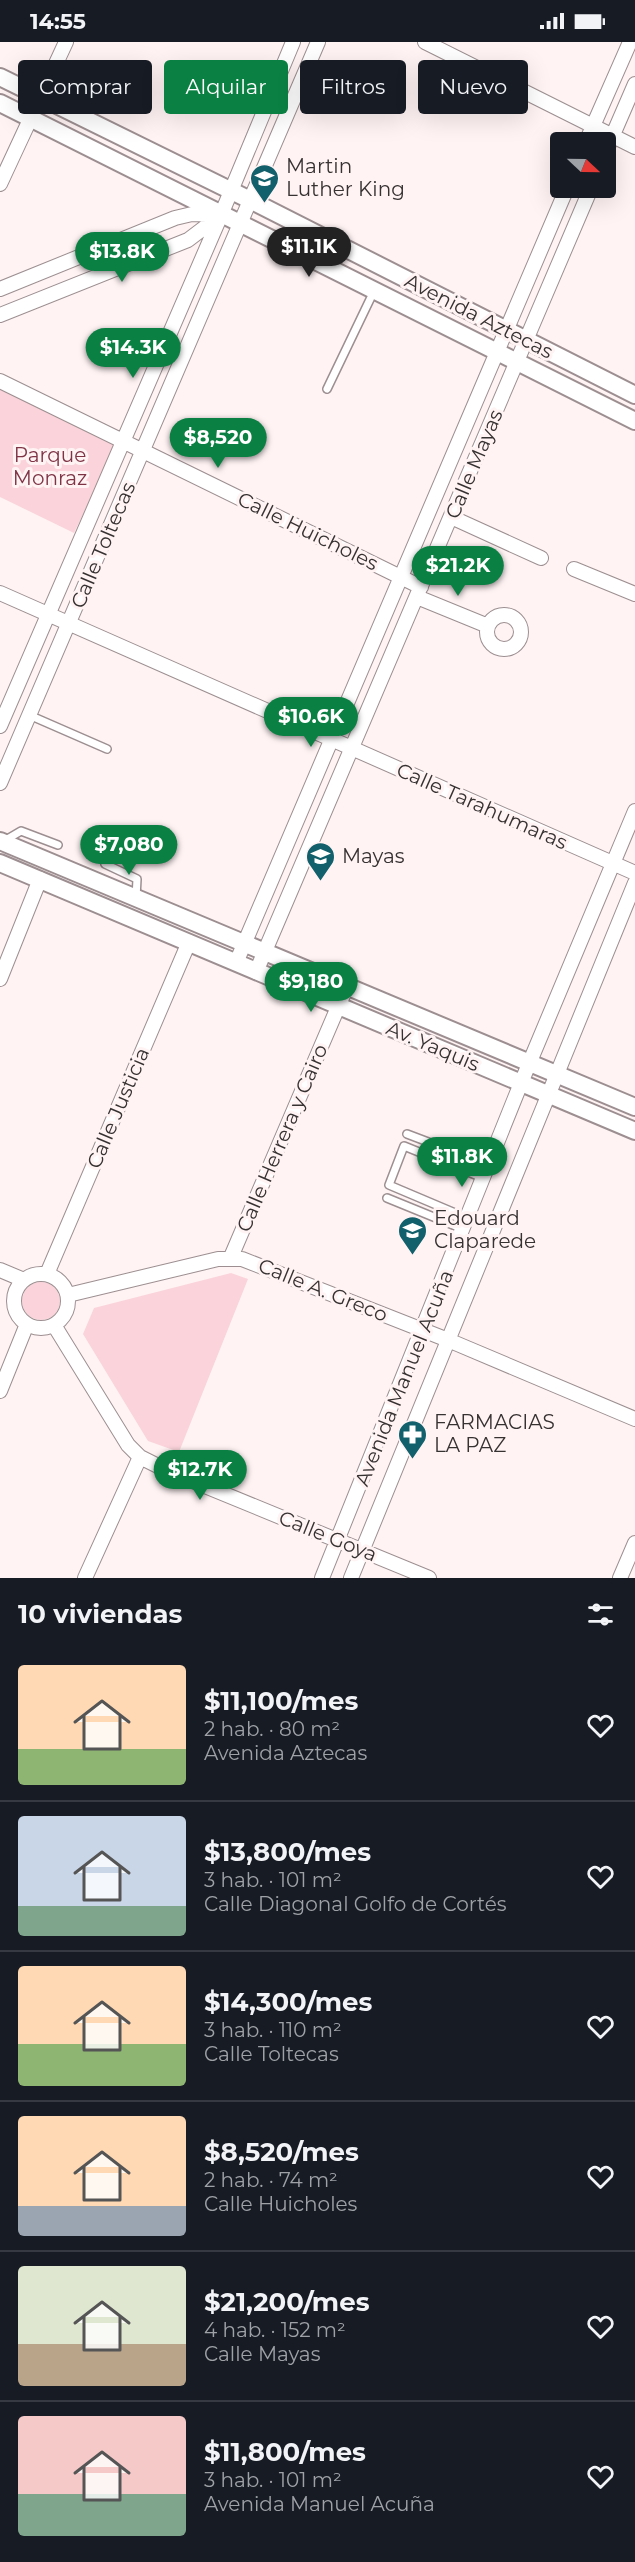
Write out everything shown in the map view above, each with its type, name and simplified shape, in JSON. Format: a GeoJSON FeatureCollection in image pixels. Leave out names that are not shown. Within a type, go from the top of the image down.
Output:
{"type":"FeatureCollection","features":[{"type":"Feature","properties":{"kind":"street"},"geometry":{"type":"LineString","coordinates":[[58,60],[66,42]]}},
{"type":"Feature","properties":{"kind":"street","name":"Calle Toltecas"},"geometry":{"type":"LineString","coordinates":[[0,726],[221,215],[293,42]]}},
{"type":"Feature","properties":{"kind":"street","name":"Calle Toltecas"},"geometry":{"type":"LineString","coordinates":[[0,783],[318,42]]}},
{"type":"Feature","properties":{"kind":"street"},"geometry":{"type":"LineString","coordinates":[[425,42],[604,132]]}},
{"type":"Feature","properties":{"kind":"street"},"geometry":{"type":"LineString","coordinates":[[590,132],[630,42]]}},
{"type":"Feature","properties":{"kind":"street","name":"Avenida Aztecas"},"geometry":{"type":"LineString","coordinates":[[0,77],[18,86]]}},
{"type":"Feature","properties":{"kind":"street"},"geometry":{"type":"LineString","coordinates":[[614,132],[635,84]]}},
{"type":"Feature","properties":{"kind":"street","name":"Avenida Aztecas"},"geometry":{"type":"LineString","coordinates":[[0,103],[635,421]]}},
{"type":"Feature","properties":{"kind":"street"},"geometry":{"type":"LineString","coordinates":[[0,184],[32,114]]}},
{"type":"Feature","properties":{"kind":"street","name":"Avenida Aztecas"},"geometry":{"type":"LineString","coordinates":[[73,114],[250,200],[635,395]]}},
{"type":"Feature","properties":{"kind":"street"},"geometry":{"type":"LineString","coordinates":[[616,138],[635,147]]}},
{"type":"Feature","properties":{"kind":"street","name":"Calle Mayas"},"geometry":{"type":"LineString","coordinates":[[236,963],[563,198]]}},
{"type":"Feature","properties":{"kind":"street","name":"Calle Mayas"},"geometry":{"type":"LineString","coordinates":[[256,972],[587,198]]}},
{"type":"Feature","properties":{"kind":"street"},"geometry":{"type":"LineString","coordinates":[[0,289],[175,218],[192,214],[221,215]]}},
{"type":"Feature","properties":{"kind":"street"},"geometry":{"type":"LineString","coordinates":[[0,315],[188,240],[221,215]]}},
{"type":"Feature","properties":{"kind":"street","name":"Calle Huicholes"},"geometry":{"type":"LineString","coordinates":[[0,381],[144,449],[402,577],[419,592],[488,626]]}},
{"type":"Feature","properties":{"kind":"street"},"geometry":{"type":"LineString","coordinates":[[451,517],[541,558]]}},
{"type":"Feature","properties":{"kind":"street"},"geometry":{"type":"LineString","coordinates":[[574,569],[635,594]]}},
{"type":"Feature","properties":{"kind":"street","name":"Calle Tarahumaras"},"geometry":{"type":"LineString","coordinates":[[0,593],[635,873]]}},
{"type":"Feature","properties":{"kind":"street","name":"Avenida Manuel Acuña"},"geometry":{"type":"LineString","coordinates":[[322,1578],[521,1083],[635,811]]}},
{"type":"Feature","properties":{"kind":"street"},"geometry":{"type":"LineString","coordinates":[[1,842],[244,943]]}},
{"type":"Feature","properties":{"kind":"street","name":"Av. Yaquis"},"geometry":{"type":"LineString","coordinates":[[0,863],[635,1131]]}},
{"type":"Feature","properties":{"kind":"street"},"geometry":{"type":"LineString","coordinates":[[0,979],[40,879]]}},
{"type":"Feature","properties":{"kind":"street","name":"Avenida Manuel Acuña"},"geometry":{"type":"LineString","coordinates":[[351,1578],[555,1074],[635,883]]}},
{"type":"Feature","properties":{"kind":"street","name":"Calle Justicia"},"geometry":{"type":"LineString","coordinates":[[47,1274],[189,942]]}},
{"type":"Feature","properties":{"kind":"street","name":"Av. Yaquis"},"geometry":{"type":"LineString","coordinates":[[244,943],[635,1107]]}},
{"type":"Feature","properties":{"kind":"street","name":"Calle Herrera y Cairo"},"geometry":{"type":"LineString","coordinates":[[231,1257],[347,986]]}},
{"type":"Feature","properties":{"kind":"street","name":"Calle A. Greco"},"geometry":{"type":"LineString","coordinates":[[68,1295],[231,1257],[256,1264],[448,1340],[635,1419]]}},
{"type":"Feature","properties":{"kind":"street"},"geometry":{"type":"LineString","coordinates":[[0,1270],[24,1280]]}},
{"type":"Feature","properties":{"kind":"street"},"geometry":{"type":"LineString","coordinates":[[35,1274],[47,1274],[61,1282],[68,1295],[66,1312],[54,1324],[39,1328],[27,1324],[20,1317],[15,1307],[15,1294],[24,1280],[35,1274]]}},
{"type":"Feature","properties":{"kind":"street"},"geometry":{"type":"LineString","coordinates":[[0,1301],[15,1307]]}},
{"type":"Feature","properties":{"kind":"street"},"geometry":{"type":"LineString","coordinates":[[0,1390],[27,1324]]}},
{"type":"Feature","properties":{"kind":"street","name":"Calle Goya"},"geometry":{"type":"LineString","coordinates":[[54,1324],[128,1445],[140,1457],[166,1470],[429,1578]]}},
{"type":"Feature","properties":{"kind":"street"},"geometry":{"type":"LineString","coordinates":[[85,1578],[140,1457]]}},
{"type":"Feature","properties":{"kind":"street"},"geometry":{"type":"LineString","coordinates":[[620,1578],[635,1543]]}},
{"type":"Feature","properties":{"kind":"lane"},"geometry":{"type":"LineString","coordinates":[[327,389],[374,291]]}},
{"type":"Feature","properties":{"kind":"lane"},"geometry":{"type":"LineString","coordinates":[[29,715],[107,749]]}},
{"type":"Feature","properties":{"kind":"lane"},"geometry":{"type":"LineString","coordinates":[[1,842],[21,831],[58,845]]}},
{"type":"Feature","properties":{"kind":"lane"},"geometry":{"type":"LineString","coordinates":[[105,864],[137,879],[136,898]]}},
{"type":"Feature","properties":{"kind":"lane"},"geometry":{"type":"LineString","coordinates":[[407,1134],[486,1172]]}},
{"type":"Feature","properties":{"kind":"lane"},"geometry":{"type":"LineString","coordinates":[[465,1224],[389,1185],[404,1146],[486,1172]]}},
{"type":"Feature","properties":{"kind":"lane"},"geometry":{"type":"LineString","coordinates":[[387,1198],[465,1224]]}},
{"type":"Feature","properties":{"kind":"green space","name":"Parque Monraz"},"geometry":{"type":"Polygon","coordinates":[[[0,387],[117,444],[74,533],[0,497],[0,387]]]}},
{"type":"Feature","properties":{"kind":"green space"},"geometry":{"type":"Polygon","coordinates":[[[231,1273],[248,1279],[179,1452],[148,1441],[83,1334],[94,1308],[231,1273]]]}},
{"type":"Feature","properties":{"kind":"green space"},"geometry":{"type":"Polygon","coordinates":[[[41,1282],[55,1287],[60,1301],[55,1315],[41,1320],[27,1315],[22,1301],[27,1287],[41,1282]]]}},
{"type":"Feature","properties":{"kind":"place","name":"Martin Luther King"},"geometry":{"type":"Point","coordinates":[265,204]}},
{"type":"Feature","properties":{"kind":"place","name":"Mayas"},"geometry":{"type":"Point","coordinates":[321,882]}},
{"type":"Feature","properties":{"kind":"place","name":"Edouard Claparede"},"geometry":{"type":"Point","coordinates":[413,1256]}},
{"type":"Feature","properties":{"kind":"place","name":"FARMACIAS LA PAZ"},"geometry":{"type":"Point","coordinates":[413,1460]}}]}
